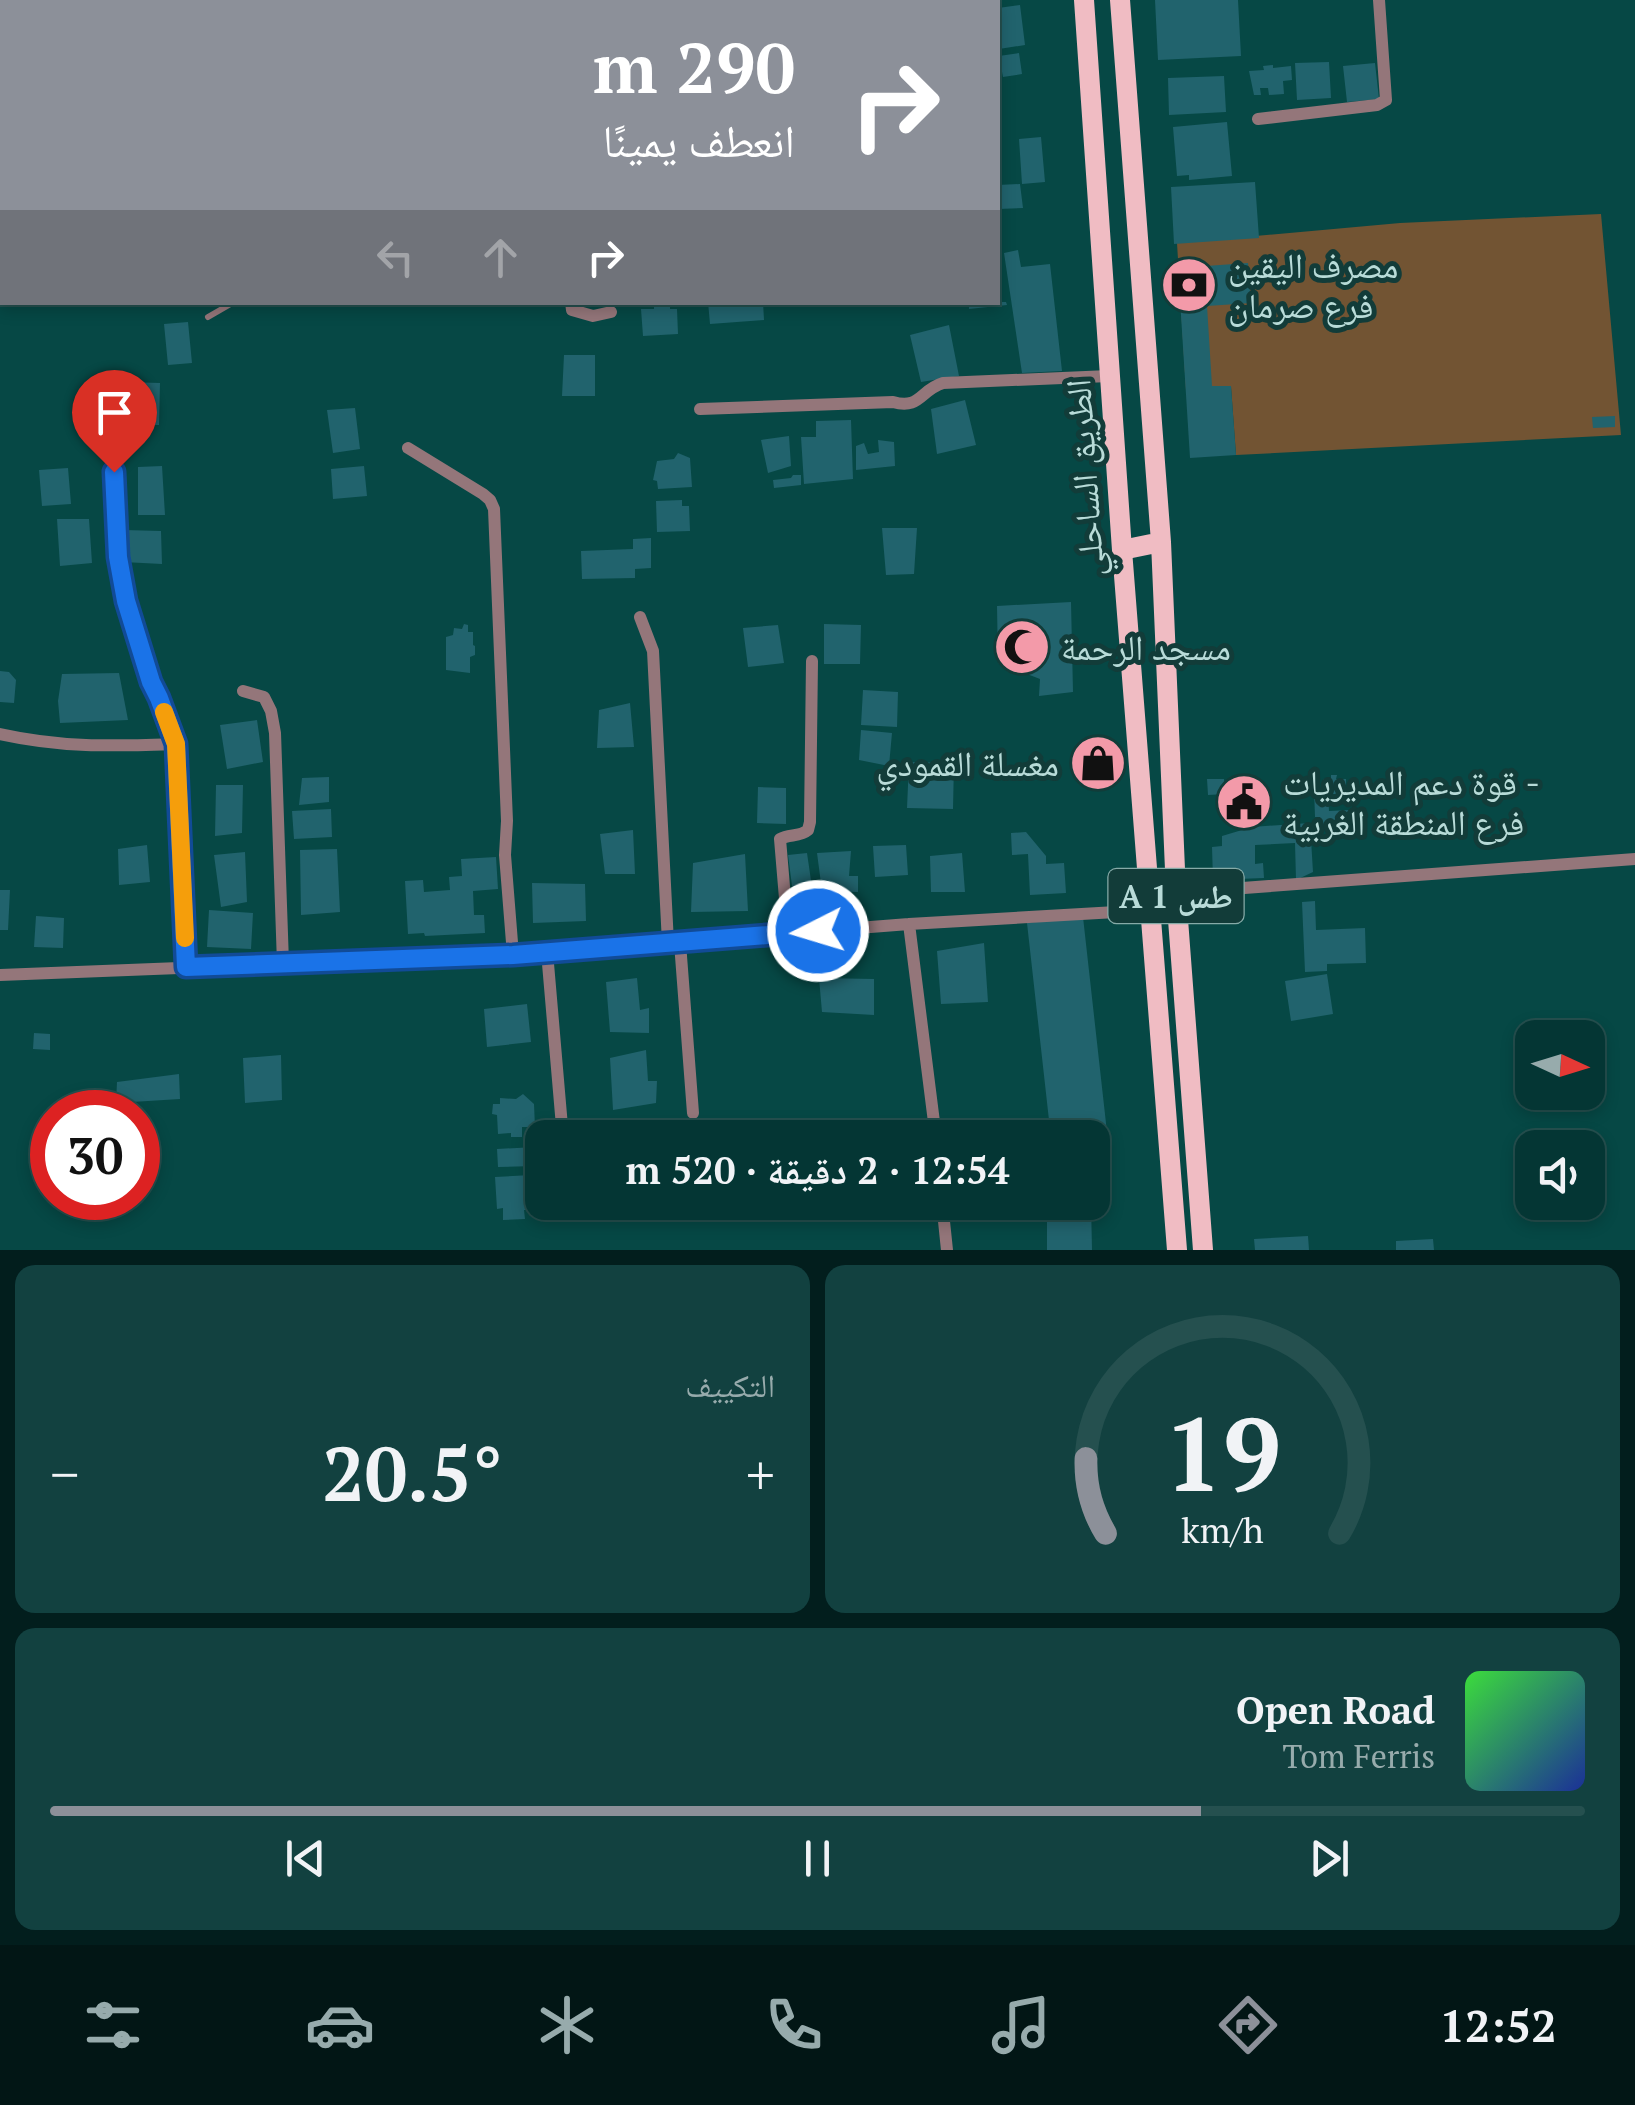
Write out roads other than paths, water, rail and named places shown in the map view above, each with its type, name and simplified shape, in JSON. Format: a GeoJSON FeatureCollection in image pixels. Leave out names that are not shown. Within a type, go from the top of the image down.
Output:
{"type":"FeatureCollection","features":[{"type":"Feature","properties":{"kind":"highway","name":"الطريق الساحلي"},"geometry":{"type":"LineString","coordinates":[[1084,0],[1122,550],[1178,1250]]}},
{"type":"Feature","properties":{"kind":"highway","name":"الطريق الساحلي"},"geometry":{"type":"LineString","coordinates":[[1120,0],[1161,542],[1176,893],[1203,1250]]}},
{"type":"Feature","properties":{"kind":"highway"},"geometry":{"type":"LineString","coordinates":[[1122,550],[1161,542]]}},
{"type":"Feature","properties":{"kind":"street"},"geometry":{"type":"LineString","coordinates":[[1258,119],[1377,105],[1386,100],[1379,0]]}},
{"type":"Feature","properties":{"kind":"street"},"geometry":{"type":"LineString","coordinates":[[571,305],[572,310],[593,316],[611,312]]}},
{"type":"Feature","properties":{"kind":"street"},"geometry":{"type":"LineString","coordinates":[[700,409],[893,402],[907,406],[932,386],[943,383],[1109,376]]}},
{"type":"Feature","properties":{"kind":"street"},"geometry":{"type":"LineString","coordinates":[[408,448],[483,494],[494,509],[507,821],[505,855],[513,955]]}},
{"type":"Feature","properties":{"kind":"street"},"geometry":{"type":"LineString","coordinates":[[114,472],[118,557],[126,601],[151,682],[176,744],[186,967]]}},
{"type":"Feature","properties":{"kind":"street"},"geometry":{"type":"LineString","coordinates":[[640,617],[653,651],[674,943],[693,1112]]}},
{"type":"Feature","properties":{"kind":"street"},"geometry":{"type":"LineString","coordinates":[[788,934],[780,839],[802,834],[810,822],[812,661]]}},
{"type":"Feature","properties":{"kind":"street"},"geometry":{"type":"LineString","coordinates":[[243,691],[264,698],[272,711],[283,963]]}},
{"type":"Feature","properties":{"kind":"street"},"geometry":{"type":"LineString","coordinates":[[0,734],[76,746],[176,744]]}},
{"type":"Feature","properties":{"kind":"street"},"geometry":{"type":"LineString","coordinates":[[1176,893],[1635,860]]}},
{"type":"Feature","properties":{"kind":"street"},"geometry":{"type":"LineString","coordinates":[[0,974],[513,955],[909,924],[1151,910]]}},
{"type":"Feature","properties":{"kind":"street"},"geometry":{"type":"LineString","coordinates":[[909,924],[934,1120]]}},
{"type":"Feature","properties":{"kind":"street"},"geometry":{"type":"LineString","coordinates":[[547,952],[561,1120]]}},
{"type":"Feature","properties":{"kind":"street"},"geometry":{"type":"LineString","coordinates":[[944,1220],[947,1250]]}},
{"type":"Feature","properties":{"kind":"lane"},"geometry":{"type":"LineString","coordinates":[[208,317],[229,305]]}},
{"type":"Feature","properties":{"kind":"place","name":"مصرف اليقين فرع صرمان"},"geometry":{"type":"Point","coordinates":[1189,285]}},
{"type":"Feature","properties":{"kind":"place","name":"مسجد الرحمة"},"geometry":{"type":"Point","coordinates":[1022,647]}},
{"type":"Feature","properties":{"kind":"place","name":"مغسلة القمودي"},"geometry":{"type":"Point","coordinates":[1098,763]}},
{"type":"Feature","properties":{"kind":"place","name":"قوة دعم المديريات - فرع المنطقة الغربية"},"geometry":{"type":"Point","coordinates":[1244,802]}}]}
